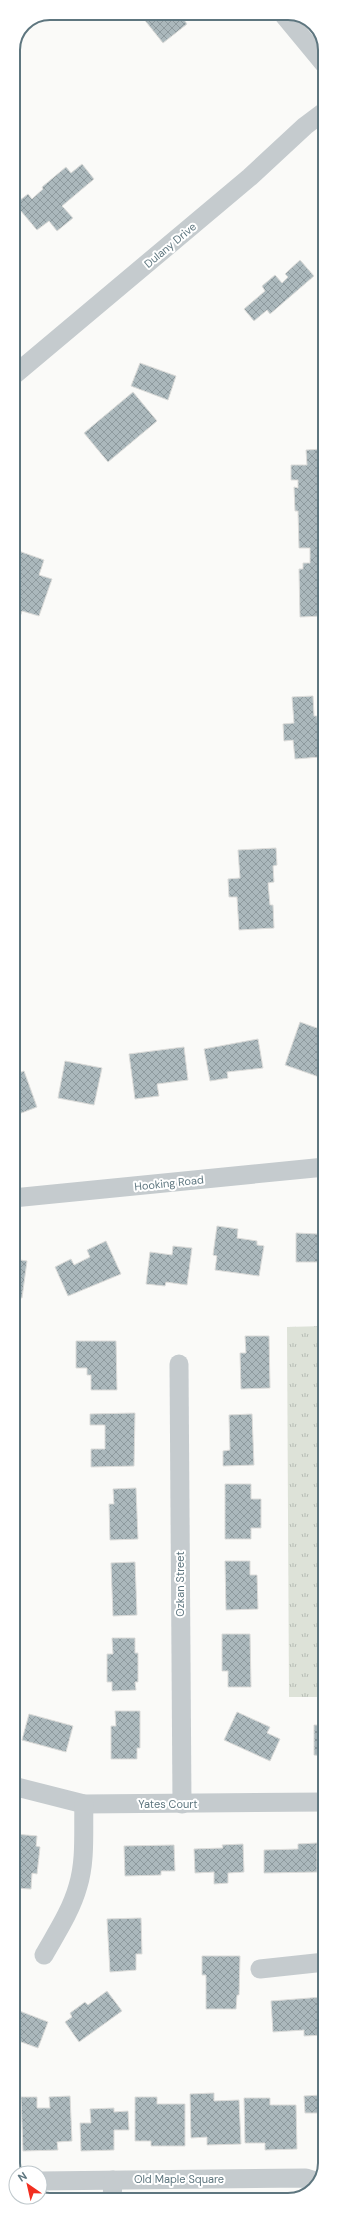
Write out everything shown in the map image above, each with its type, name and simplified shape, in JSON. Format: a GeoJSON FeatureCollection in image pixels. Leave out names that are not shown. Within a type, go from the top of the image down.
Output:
{"type":"FeatureCollection","features":[{"type":"Feature","properties":{"kind":"street"},"geometry":{"type":"LineString","coordinates":[[288,20],[318,57]]}},
{"type":"Feature","properties":{"kind":"street","name":"Dulany Drive"},"geometry":{"type":"LineString","coordinates":[[20,370],[194,225],[318,117]]}},
{"type":"Feature","properties":{"kind":"street","name":"Hooking Road"},"geometry":{"type":"LineString","coordinates":[[20,1197],[318,1169]]}},
{"type":"Feature","properties":{"kind":"street","name":"Ozkan Street"},"geometry":{"type":"LineString","coordinates":[[179,1364],[182,1804]]}},
{"type":"Feature","properties":{"kind":"street","name":"Yates Court"},"geometry":{"type":"LineString","coordinates":[[20,1788],[84,1804],[318,1802]]}},
{"type":"Feature","properties":{"kind":"street"},"geometry":{"type":"LineString","coordinates":[[44,1954],[70,1908],[79,1885],[82,1863],[84,1804]]}},
{"type":"Feature","properties":{"kind":"street"},"geometry":{"type":"LineString","coordinates":[[260,1969],[318,1963]]}},
{"type":"Feature","properties":{"kind":"street","name":"Old Maple Square"},"geometry":{"type":"LineString","coordinates":[[48,2181],[306,2178],[313,2180]]}},
{"type":"Feature","properties":{"kind":"street"},"geometry":{"type":"LineString","coordinates":[[112,2193],[113,2180]]}},
{"type":"Feature","properties":{"kind":"green space"},"geometry":{"type":"Polygon","coordinates":[[[318,1326],[318,1697],[289,1697],[287,1327],[318,1326]]]}},
{"type":"Feature","properties":{"kind":"building"},"geometry":{"type":"Polygon","coordinates":[[[145,20],[184,20],[187,24],[163,43],[145,20]]]}},
{"type":"Feature","properties":{"kind":"building"},"geometry":{"type":"Polygon","coordinates":[[[82,164],[94,179],[62,206],[73,218],[57,231],[49,221],[37,230],[20,210],[20,200],[28,194],[32,199],[43,189],[42,187],[66,167],[71,173],[82,164]]]}},
{"type":"Feature","properties":{"kind":"building"},"geometry":{"type":"Polygon","coordinates":[[[300,260],[314,276],[270,314],[267,310],[254,321],[244,309],[265,291],[262,286],[275,275],[282,283],[288,277],[285,274],[300,260]]]}},
{"type":"Feature","properties":{"kind":"building"},"geometry":{"type":"Polygon","coordinates":[[[140,363],[176,376],[168,400],[131,386],[140,363]]]}},
{"type":"Feature","properties":{"kind":"building"},"geometry":{"type":"Polygon","coordinates":[[[133,392],[157,421],[108,462],[84,433],[133,392]]]}},
{"type":"Feature","properties":{"kind":"building"},"geometry":{"type":"Polygon","coordinates":[[[318,449],[318,616],[300,617],[299,569],[303,569],[303,563],[310,563],[310,548],[299,548],[298,511],[295,511],[294,487],[298,488],[298,480],[291,480],[291,465],[307,465],[306,450],[318,449]]]}},
{"type":"Feature","properties":{"kind":"building"},"geometry":{"type":"Polygon","coordinates":[[[20,551],[44,560],[39,575],[52,579],[39,616],[22,611],[20,617],[20,551]]]}},
{"type":"Feature","properties":{"kind":"building"},"geometry":{"type":"Polygon","coordinates":[[[313,696],[314,716],[317,716],[318,757],[295,759],[293,740],[284,741],[283,724],[294,723],[292,697],[313,696]]]}},
{"type":"Feature","properties":{"kind":"building"},"geometry":{"type":"Polygon","coordinates":[[[276,848],[277,865],[273,866],[274,882],[268,883],[270,905],[273,905],[274,928],[239,930],[237,897],[229,897],[228,879],[240,878],[238,850],[276,848]]]}},
{"type":"Feature","properties":{"kind":"building"},"geometry":{"type":"Polygon","coordinates":[[[300,1022],[318,1028],[318,1077],[285,1065],[300,1022]]]}},
{"type":"Feature","properties":{"kind":"building"},"geometry":{"type":"Polygon","coordinates":[[[258,1039],[263,1068],[227,1072],[228,1078],[210,1081],[204,1049],[258,1039]]]}},
{"type":"Feature","properties":{"kind":"building"},"geometry":{"type":"Polygon","coordinates":[[[184,1047],[188,1080],[157,1084],[159,1096],[135,1099],[129,1054],[184,1047]]]}},
{"type":"Feature","properties":{"kind":"building"},"geometry":{"type":"Polygon","coordinates":[[[65,1061],[102,1068],[94,1105],[58,1098],[65,1061]]]}},
{"type":"Feature","properties":{"kind":"building"},"geometry":{"type":"Polygon","coordinates":[[[24,1071],[37,1107],[20,1113],[20,1072],[24,1071]]]}},
{"type":"Feature","properties":{"kind":"building"},"geometry":{"type":"Polygon","coordinates":[[[217,1226],[238,1229],[237,1238],[257,1241],[257,1245],[264,1246],[259,1276],[215,1270],[217,1256],[213,1255],[217,1226]]]}},
{"type":"Feature","properties":{"kind":"building"},"geometry":{"type":"Polygon","coordinates":[[[296,1233],[318,1234],[318,1262],[296,1262],[296,1233]]]}},
{"type":"Feature","properties":{"kind":"building"},"geometry":{"type":"Polygon","coordinates":[[[106,1241],[121,1274],[68,1296],[55,1267],[71,1259],[74,1265],[90,1257],[87,1250],[106,1241]]]}},
{"type":"Feature","properties":{"kind":"building"},"geometry":{"type":"Polygon","coordinates":[[[173,1246],[192,1248],[187,1285],[166,1282],[165,1286],[146,1284],[150,1252],[172,1255],[173,1246]]]}},
{"type":"Feature","properties":{"kind":"building"},"geometry":{"type":"Polygon","coordinates":[[[20,1260],[27,1261],[22,1298],[20,1298],[20,1260]]]}},
{"type":"Feature","properties":{"kind":"building"},"geometry":{"type":"Polygon","coordinates":[[[245,1336],[269,1336],[270,1388],[241,1389],[240,1353],[246,1353],[245,1336]]]}},
{"type":"Feature","properties":{"kind":"building"},"geometry":{"type":"Polygon","coordinates":[[[76,1341],[116,1341],[117,1390],[91,1390],[91,1375],[87,1375],[87,1368],[76,1368],[76,1341]]]}},
{"type":"Feature","properties":{"kind":"building"},"geometry":{"type":"Polygon","coordinates":[[[135,1413],[134,1466],[91,1467],[91,1449],[105,1449],[105,1425],[90,1425],[90,1414],[135,1413]]]}},
{"type":"Feature","properties":{"kind":"building"},"geometry":{"type":"Polygon","coordinates":[[[252,1414],[254,1465],[223,1466],[223,1451],[230,1450],[229,1415],[252,1414]]]}},
{"type":"Feature","properties":{"kind":"building"},"geometry":{"type":"Polygon","coordinates":[[[225,1484],[251,1484],[251,1499],[261,1499],[261,1528],[251,1528],[251,1539],[225,1539],[225,1484]]]}},
{"type":"Feature","properties":{"kind":"building"},"geometry":{"type":"Polygon","coordinates":[[[136,1488],[138,1539],[110,1540],[109,1504],[114,1504],[113,1489],[136,1488]]]}},
{"type":"Feature","properties":{"kind":"building"},"geometry":{"type":"Polygon","coordinates":[[[225,1561],[250,1561],[250,1575],[257,1575],[258,1609],[226,1610],[225,1561]]]}},
{"type":"Feature","properties":{"kind":"building"},"geometry":{"type":"Polygon","coordinates":[[[135,1562],[137,1615],[113,1616],[111,1563],[135,1562]]]}},
{"type":"Feature","properties":{"kind":"building"},"geometry":{"type":"Polygon","coordinates":[[[222,1634],[250,1634],[251,1687],[228,1687],[228,1671],[222,1671],[222,1634]]]}},
{"type":"Feature","properties":{"kind":"building"},"geometry":{"type":"Polygon","coordinates":[[[112,1638],[135,1638],[135,1653],[138,1653],[138,1682],[135,1682],[136,1690],[112,1691],[112,1682],[107,1682],[107,1654],[113,1654],[112,1638]]]}},
{"type":"Feature","properties":{"kind":"building"},"geometry":{"type":"Polygon","coordinates":[[[115,1711],[140,1711],[140,1748],[137,1748],[137,1759],[111,1759],[111,1726],[116,1726],[115,1711]]]}},
{"type":"Feature","properties":{"kind":"building"},"geometry":{"type":"Polygon","coordinates":[[[237,1712],[270,1727],[267,1733],[280,1739],[270,1761],[224,1740],[237,1712]]]}},
{"type":"Feature","properties":{"kind":"building"},"geometry":{"type":"Polygon","coordinates":[[[29,1714],[73,1726],[66,1752],[22,1740],[29,1714]]]}},
{"type":"Feature","properties":{"kind":"building"},"geometry":{"type":"Polygon","coordinates":[[[314,1725],[318,1725],[318,1755],[314,1755],[314,1725]]]}},
{"type":"Feature","properties":{"kind":"building"},"geometry":{"type":"Polygon","coordinates":[[[20,1834],[37,1836],[36,1846],[40,1847],[37,1874],[32,1873],[31,1889],[20,1888],[20,1834]]]}},
{"type":"Feature","properties":{"kind":"building"},"geometry":{"type":"Polygon","coordinates":[[[317,1843],[317,1872],[264,1873],[264,1850],[298,1849],[298,1844],[317,1843]]]}},
{"type":"Feature","properties":{"kind":"building"},"geometry":{"type":"Polygon","coordinates":[[[243,1844],[244,1872],[228,1873],[228,1883],[214,1884],[214,1872],[195,1873],[194,1849],[223,1848],[222,1845],[243,1844]]]}},
{"type":"Feature","properties":{"kind":"building"},"geometry":{"type":"Polygon","coordinates":[[[174,1845],[175,1871],[161,1871],[161,1875],[125,1876],[124,1846],[174,1845]]]}},
{"type":"Feature","properties":{"kind":"building"},"geometry":{"type":"Polygon","coordinates":[[[141,1918],[142,1954],[136,1954],[136,1970],[110,1972],[107,1919],[141,1918]]]}},
{"type":"Feature","properties":{"kind":"building"},"geometry":{"type":"Polygon","coordinates":[[[202,1956],[240,1956],[239,1995],[237,1995],[236,2009],[206,2009],[206,1975],[202,1975],[202,1956]]]}},
{"type":"Feature","properties":{"kind":"building"},"geometry":{"type":"Polygon","coordinates":[[[107,1991],[122,2011],[79,2042],[65,2022],[72,2017],[70,2013],[85,2002],[88,2005],[107,1991]]]}},
{"type":"Feature","properties":{"kind":"building"},"geometry":{"type":"Polygon","coordinates":[[[318,1997],[318,2035],[304,2036],[304,2030],[273,2032],[271,2001],[318,1997]]]}},
{"type":"Feature","properties":{"kind":"building"},"geometry":{"type":"Polygon","coordinates":[[[20,2011],[48,2022],[38,2048],[20,2042],[20,2011]]]}},
{"type":"Feature","properties":{"kind":"building"},"geometry":{"type":"Polygon","coordinates":[[[214,2093],[214,2101],[239,2100],[241,2144],[207,2145],[207,2137],[191,2138],[190,2094],[214,2093]]]}},
{"type":"Feature","properties":{"kind":"building"},"geometry":{"type":"Polygon","coordinates":[[[318,2095],[318,2113],[305,2113],[304,2096],[318,2095]]]}},
{"type":"Feature","properties":{"kind":"building"},"geometry":{"type":"Polygon","coordinates":[[[70,2096],[72,2141],[57,2142],[58,2150],[23,2151],[21,2097],[37,2097],[37,2108],[50,2108],[49,2097],[70,2096]]]}},
{"type":"Feature","properties":{"kind":"building"},"geometry":{"type":"Polygon","coordinates":[[[135,2097],[157,2097],[157,2104],[185,2104],[185,2146],[151,2146],[151,2141],[135,2141],[135,2097]]]}},
{"type":"Feature","properties":{"kind":"building"},"geometry":{"type":"Polygon","coordinates":[[[244,2098],[270,2098],[270,2105],[296,2105],[297,2149],[265,2150],[265,2143],[245,2143],[244,2098]]]}},
{"type":"Feature","properties":{"kind":"building"},"geometry":{"type":"Polygon","coordinates":[[[114,2108],[114,2112],[128,2111],[129,2130],[114,2130],[114,2150],[81,2151],[80,2123],[91,2123],[90,2109],[114,2108]]]}}]}
